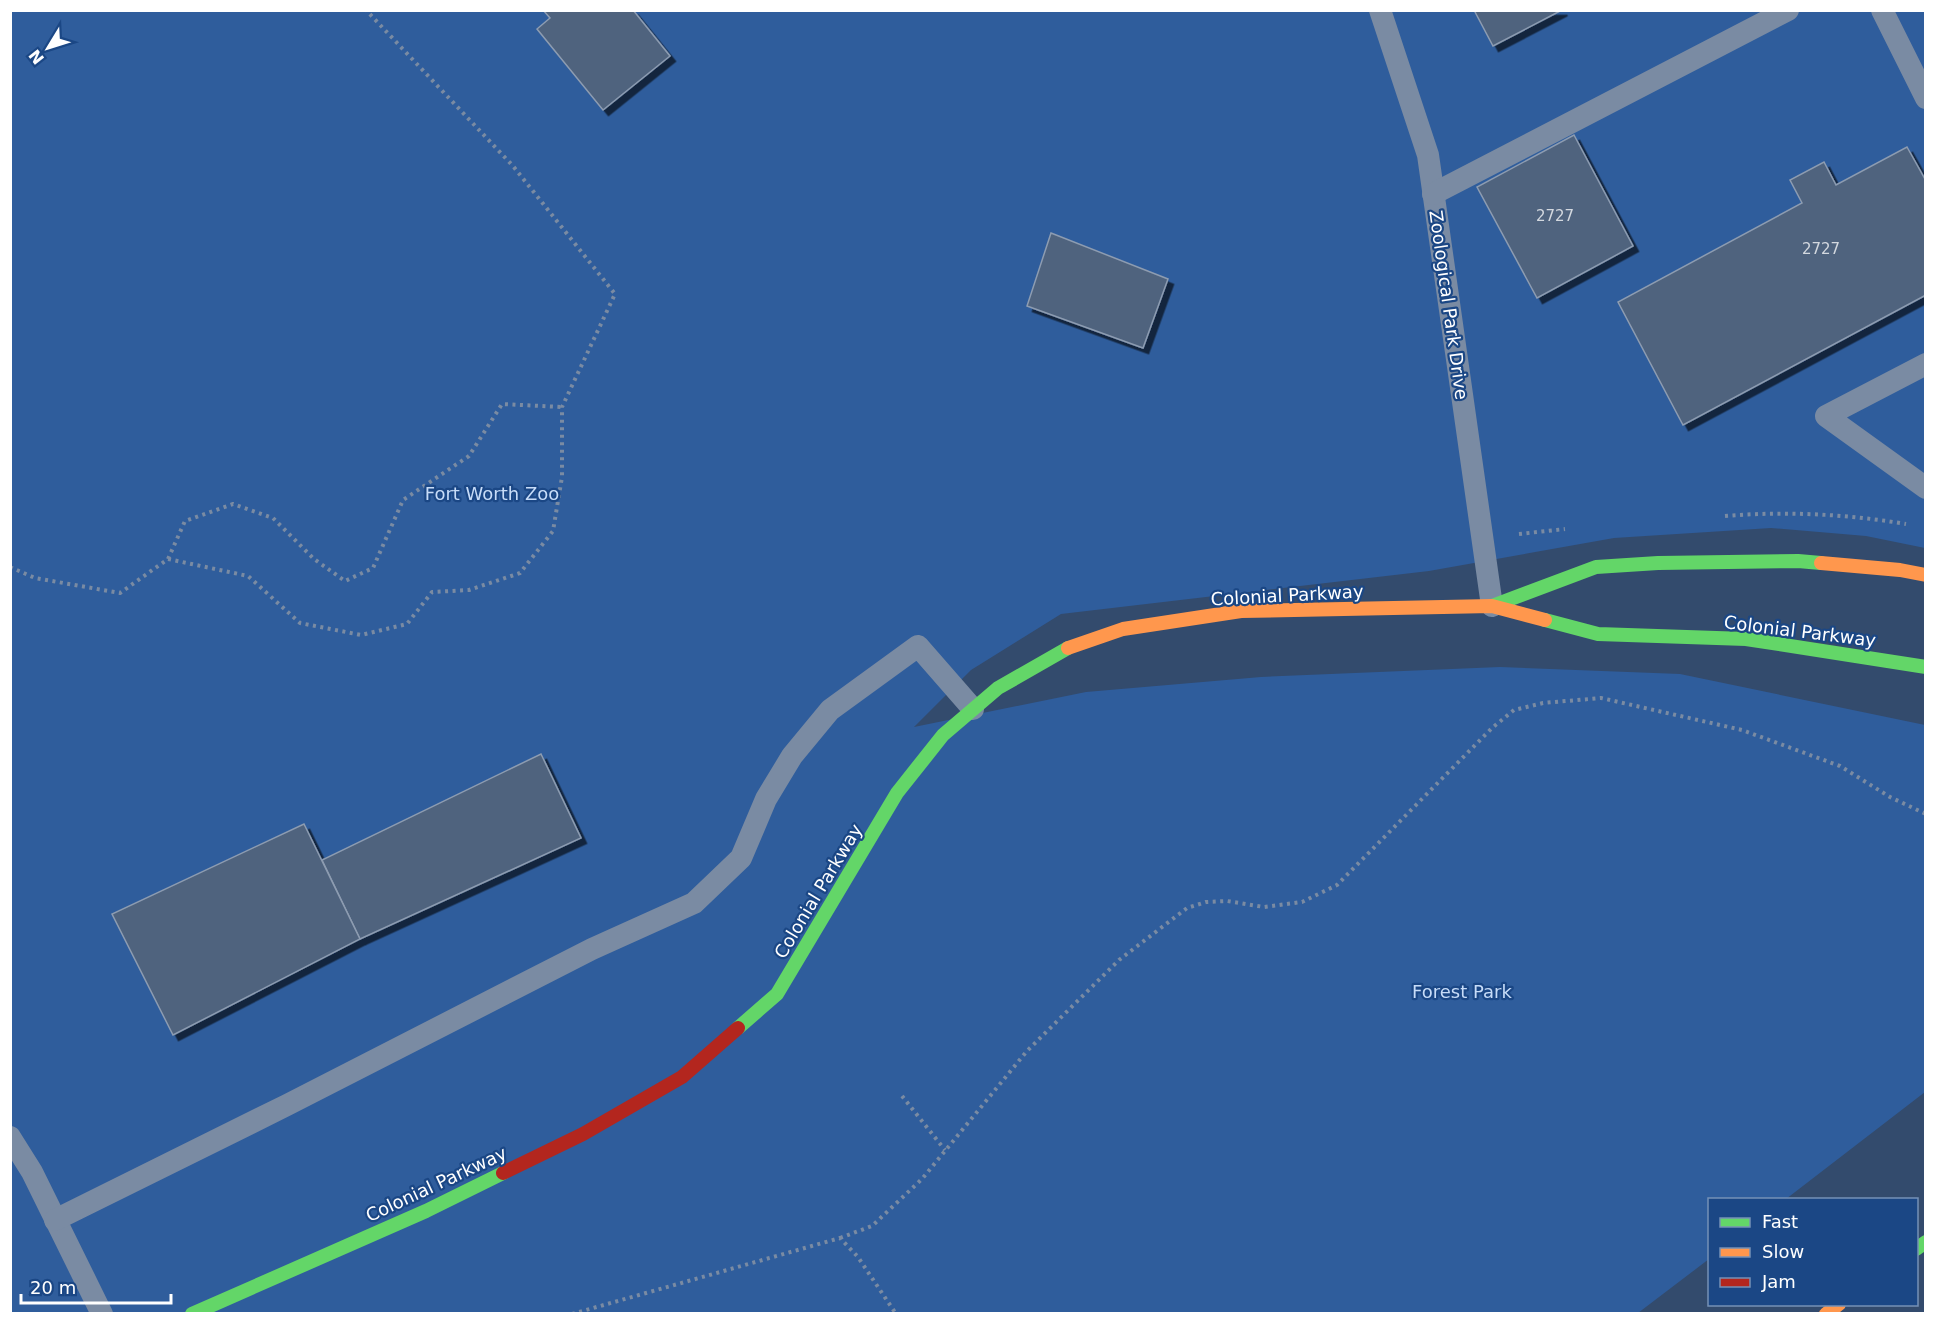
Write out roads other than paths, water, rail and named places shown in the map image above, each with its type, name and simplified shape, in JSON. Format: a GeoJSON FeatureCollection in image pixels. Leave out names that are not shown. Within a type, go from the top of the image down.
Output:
{"type":"FeatureCollection","features":[{"type":"Feature","properties":{"kind":"street","name":"Colonial Parkway"},"geometry":{"type":"LineString","coordinates":[[1492,606],[1596,567],[1606,566],[1798,561],[1900,570],[1926,575]]}},
{"type":"Feature","properties":{"kind":"street","name":"Colonial Parkway"},"geometry":{"type":"LineString","coordinates":[[192,1314],[426,1210],[583,1134],[682,1077],[777,994],[897,793],[943,735],[998,688],[1061,651],[1123,629],[1241,611],[1492,606],[1598,633],[1746,639],[1926,667]]}},
{"type":"Feature","properties":{"kind":"lane","name":"Zoological Park Drive"},"geometry":{"type":"LineString","coordinates":[[1380,10],[1428,155],[1492,606]]}},
{"type":"Feature","properties":{"kind":"lane"},"geometry":{"type":"LineString","coordinates":[[1433,194],[1788,10]]}},
{"type":"Feature","properties":{"kind":"lane"},"geometry":{"type":"LineString","coordinates":[[1882,10],[1926,98]]}},
{"type":"Feature","properties":{"kind":"lane"},"geometry":{"type":"LineString","coordinates":[[1926,364],[1826,416],[1926,488]]}},
{"type":"Feature","properties":{"kind":"lane"},"geometry":{"type":"LineString","coordinates":[[55,1220],[287,1105],[592,949],[694,903],[741,858],[766,799],[792,756],[830,710],[918,646],[974,709]]}},
{"type":"Feature","properties":{"kind":"lane"},"geometry":{"type":"LineString","coordinates":[[10,1137],[32,1172],[102,1314]]}},
{"type":"Feature","properties":{"kind":"park label","name":"Fort Worth Zoo"},"geometry":{"type":"Point","coordinates":[492,493]}},
{"type":"Feature","properties":{"kind":"park label","name":"Forest Park"},"geometry":{"type":"Point","coordinates":[1462,991]}}]}
